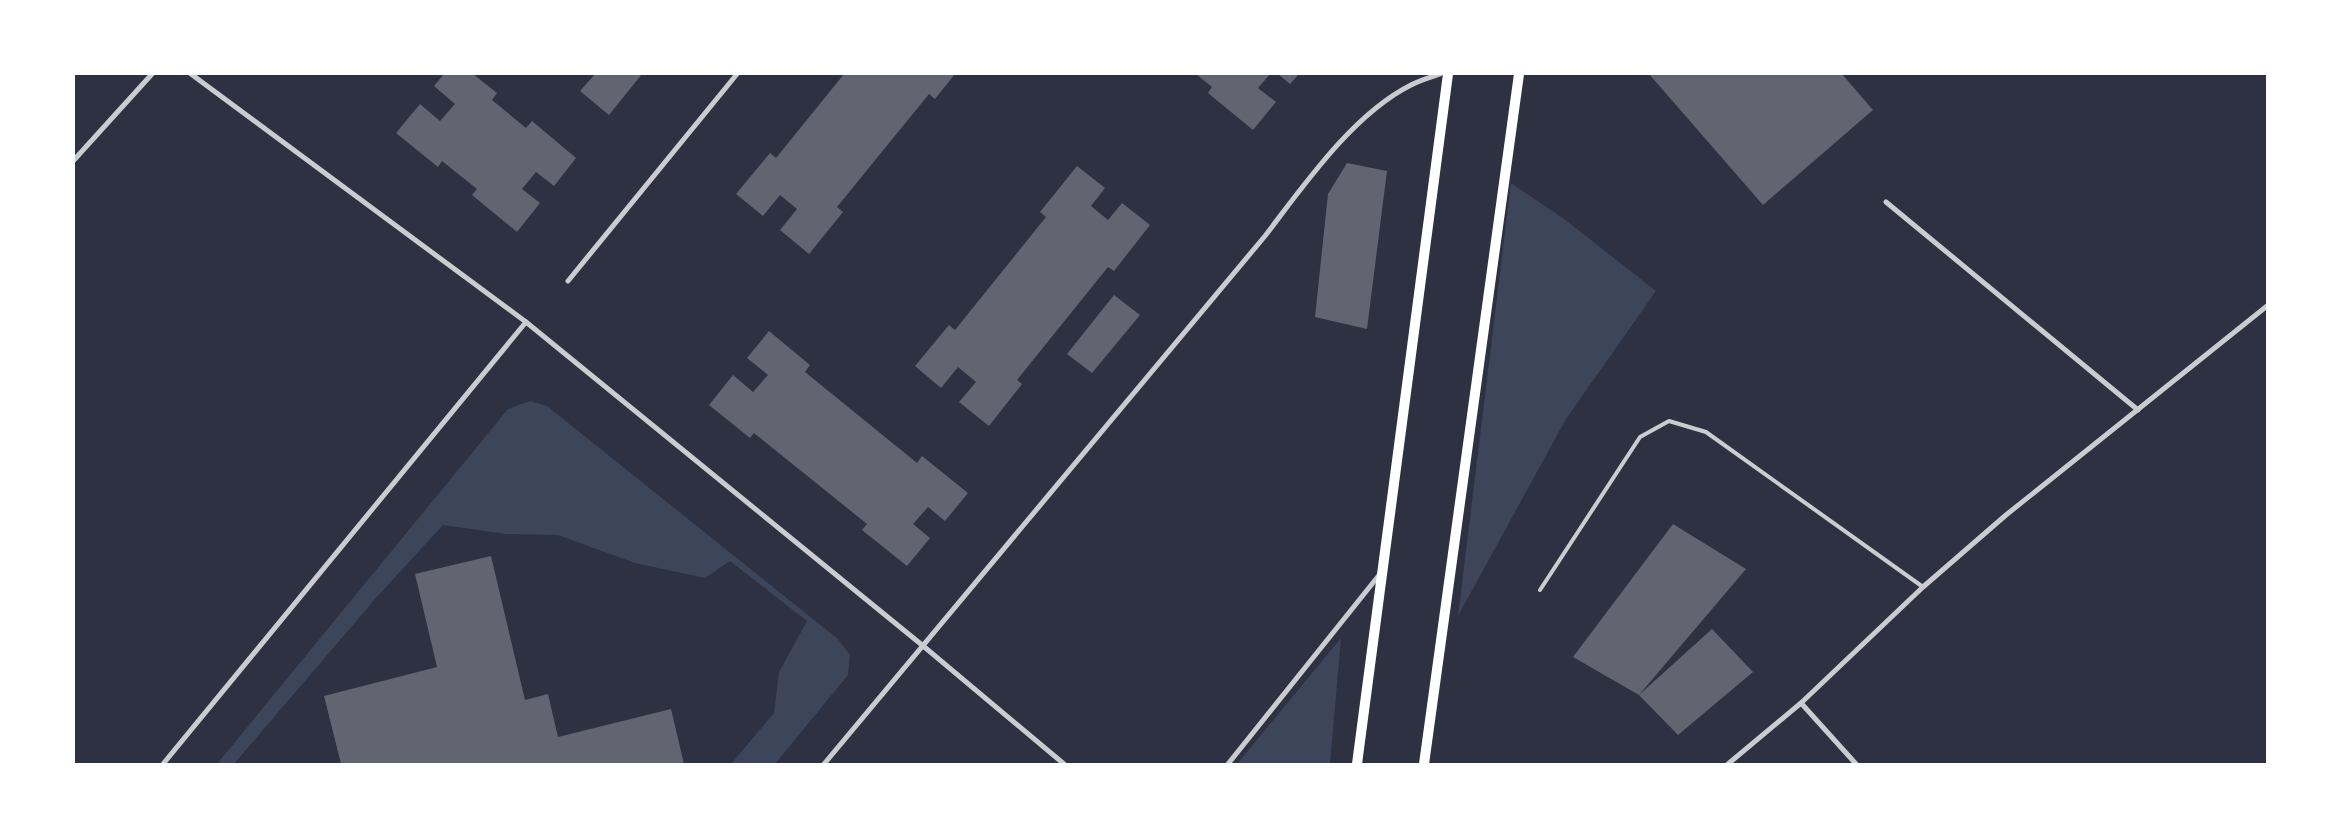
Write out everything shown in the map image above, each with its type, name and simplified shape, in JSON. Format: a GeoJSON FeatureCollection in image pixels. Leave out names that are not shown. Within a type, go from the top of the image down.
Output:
{"type":"FeatureCollection","features":[{"type":"Feature","properties":{"kind":"main road"},"geometry":{"type":"LineString","coordinates":[[1358,764],[1448,74]]}},
{"type":"Feature","properties":{"kind":"main road"},"geometry":{"type":"LineString","coordinates":[[1424,764],[1519,74]]}},
{"type":"Feature","properties":{"kind":"street"},"geometry":{"type":"LineString","coordinates":[[74,160],[152,74]]}},
{"type":"Feature","properties":{"kind":"street"},"geometry":{"type":"LineString","coordinates":[[191,74],[526,322],[922,645],[1064,764]]}},
{"type":"Feature","properties":{"kind":"street"},"geometry":{"type":"LineString","coordinates":[[568,281],[737,74]]}},
{"type":"Feature","properties":{"kind":"street"},"geometry":{"type":"LineString","coordinates":[[824,764],[1265,236],[1333,149],[1379,107],[1411,85],[1440,74]]}},
{"type":"Feature","properties":{"kind":"street"},"geometry":{"type":"LineString","coordinates":[[1886,202],[2138,410]]}},
{"type":"Feature","properties":{"kind":"street"},"geometry":{"type":"LineString","coordinates":[[1728,764],[1801,703],[1923,587],[2006,515],[2267,306]]}},
{"type":"Feature","properties":{"kind":"street"},"geometry":{"type":"LineString","coordinates":[[164,764],[526,322]]}},
{"type":"Feature","properties":{"kind":"street"},"geometry":{"type":"LineString","coordinates":[[1228,764],[1384,570]]}},
{"type":"Feature","properties":{"kind":"street"},"geometry":{"type":"LineString","coordinates":[[1801,703],[1856,764]]}},
{"type":"Feature","properties":{"kind":"lane"},"geometry":{"type":"LineString","coordinates":[[1540,590],[1640,437],[1669,421],[1706,432],[1923,587]]}},
{"type":"Feature","properties":{"kind":"shaded area"},"geometry":{"type":"Polygon","coordinates":[[[1511,183],[1564,219],[1656,291],[1566,419],[1458,616],[1511,183]]]}},
{"type":"Feature","properties":{"kind":"shaded area"},"geometry":{"type":"Polygon","coordinates":[[[530,401],[547,406],[838,639],[850,655],[848,675],[775,764],[731,764],[774,713],[779,672],[807,621],[730,561],[705,578],[635,563],[558,535],[506,534],[443,525],[376,598],[234,764],[217,764],[508,409],[530,401]]]}},
{"type":"Feature","properties":{"kind":"shaded area"},"geometry":{"type":"Polygon","coordinates":[[[1341,638],[1330,764],[1237,764],[1341,638]]]}},
{"type":"Feature","properties":{"kind":"building"},"geometry":{"type":"Polygon","coordinates":[[[444,74],[473,74],[497,93],[492,100],[526,128],[532,121],[576,158],[554,186],[536,172],[522,189],[540,203],[517,232],[472,195],[477,189],[442,161],[438,167],[396,133],[420,104],[440,121],[455,104],[434,86],[444,74]]]}},
{"type":"Feature","properties":{"kind":"building"},"geometry":{"type":"Polygon","coordinates":[[[595,74],[642,74],[609,115],[580,91],[595,74]]]}},
{"type":"Feature","properties":{"kind":"building"},"geometry":{"type":"Polygon","coordinates":[[[844,74],[955,74],[935,99],[929,94],[837,207],[843,212],[809,254],[780,230],[797,209],[780,195],[763,216],[736,194],[770,153],[776,158],[844,74]]]}},
{"type":"Feature","properties":{"kind":"building"},"geometry":{"type":"Polygon","coordinates":[[[1196,74],[1270,74],[1258,88],[1276,102],[1253,130],[1208,93],[1212,87],[1196,74]]]}},
{"type":"Feature","properties":{"kind":"building"},"geometry":{"type":"Polygon","coordinates":[[[1278,74],[1299,74],[1290,84],[1278,74]]]}},
{"type":"Feature","properties":{"kind":"building"},"geometry":{"type":"Polygon","coordinates":[[[1649,74],[1842,74],[1873,110],[1763,205],[1649,74]]]}},
{"type":"Feature","properties":{"kind":"building"},"geometry":{"type":"Polygon","coordinates":[[[1347,163],[1387,171],[1367,329],[1315,317],[1328,194],[1347,163]]]}},
{"type":"Feature","properties":{"kind":"building"},"geometry":{"type":"Polygon","coordinates":[[[1077,166],[1105,188],[1091,206],[1108,220],[1122,203],[1150,225],[1114,271],[1108,267],[1017,380],[1022,384],[989,426],[959,402],[976,382],[958,367],[941,388],[915,366],[949,325],[955,330],[1046,217],[1040,212],[1077,166]]]}},
{"type":"Feature","properties":{"kind":"building"},"geometry":{"type":"Polygon","coordinates":[[[1114,295],[1140,315],[1092,373],[1067,354],[1114,295]]]}},
{"type":"Feature","properties":{"kind":"building"},"geometry":{"type":"Polygon","coordinates":[[[769,331],[810,365],[805,372],[917,463],[922,456],[968,493],[945,521],[928,507],[913,524],[930,538],[907,566],[862,530],[867,524],[754,433],[750,438],[709,405],[733,375],[753,392],[768,375],[747,358],[769,331]]]}},
{"type":"Feature","properties":{"kind":"building"},"geometry":{"type":"Polygon","coordinates":[[[1673,524],[1746,569],[1639,695],[1573,657],[1673,524]]]}},
{"type":"Feature","properties":{"kind":"building"},"geometry":{"type":"Polygon","coordinates":[[[491,556],[525,700],[548,694],[558,737],[671,709],[684,764],[341,764],[324,696],[437,667],[415,574],[491,556]]]}},
{"type":"Feature","properties":{"kind":"building"},"geometry":{"type":"Polygon","coordinates":[[[1712,629],[1753,672],[1678,735],[1639,695],[1712,629]]]}}]}
